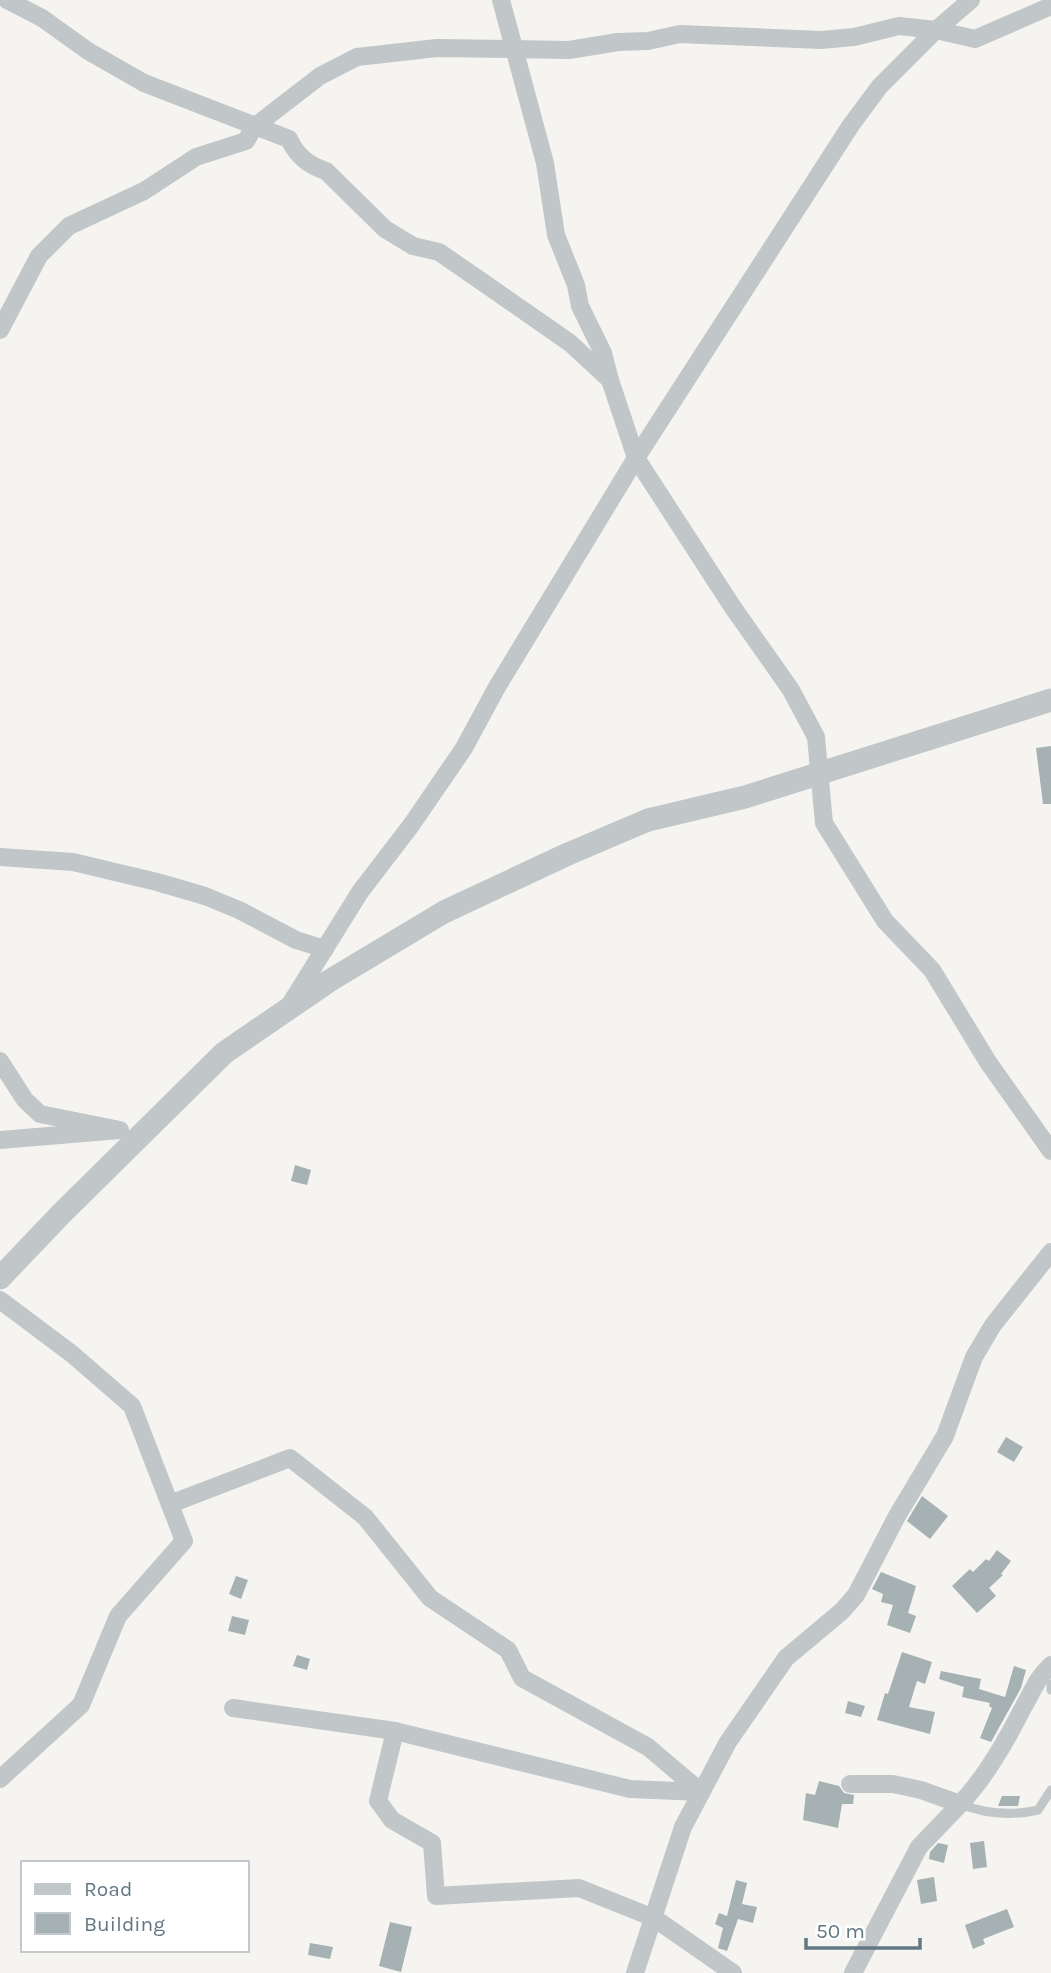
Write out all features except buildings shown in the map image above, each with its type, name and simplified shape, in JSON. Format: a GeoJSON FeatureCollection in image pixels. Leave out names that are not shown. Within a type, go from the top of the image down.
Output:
{"type":"FeatureCollection","features":[{"type":"Feature","properties":{"kind":"street"},"geometry":{"type":"LineString","coordinates":[[7,0],[42,18],[88,51],[144,83],[289,139],[297,155],[326,171],[385,229],[412,246],[439,253],[481,281],[570,343],[610,380]]}},
{"type":"Feature","properties":{"kind":"street"},"geometry":{"type":"LineString","coordinates":[[501,0],[545,163],[556,235],[576,285],[580,306],[603,353],[636,458],[732,606],[791,690],[816,737],[824,823],[885,921],[932,970],[988,1062],[1051,1151]]}},
{"type":"Feature","properties":{"kind":"street"},"geometry":{"type":"LineString","coordinates":[[287,1009],[360,892],[412,824],[464,748],[497,687],[636,458],[851,125],[880,86],[936,30],[971,0]]}},
{"type":"Feature","properties":{"kind":"street"},"geometry":{"type":"LineString","coordinates":[[0,330],[39,256],[69,226],[144,191],[196,157],[246,141],[254,127],[320,76],[357,57],[437,48],[569,50],[618,42],[648,41],[680,34],[821,40],[854,37],[899,26],[936,30],[975,39],[1051,6]]}},
{"type":"Feature","properties":{"kind":"street"},"geometry":{"type":"LineString","coordinates":[[0,1278],[224,1053],[329,981],[444,912],[568,853],[648,820],[745,797],[1051,699]]}},
{"type":"Feature","properties":{"kind":"street"},"geometry":{"type":"LineString","coordinates":[[0,857],[73,862],[157,882],[205,896],[239,910],[296,940],[325,949]]}},
{"type":"Feature","properties":{"kind":"street"},"geometry":{"type":"LineString","coordinates":[[0,1061],[24,1100],[40,1114],[120,1130]]}},
{"type":"Feature","properties":{"kind":"street"},"geometry":{"type":"LineString","coordinates":[[0,1140],[145,1130]]}},
{"type":"Feature","properties":{"kind":"street"},"geometry":{"type":"LineString","coordinates":[[635,1973],[683,1827],[728,1742],[786,1658],[842,1611],[856,1595],[897,1516],[945,1436],[974,1357],[993,1325],[1051,1252]]}},
{"type":"Feature","properties":{"kind":"street"},"geometry":{"type":"LineString","coordinates":[[0,1300],[72,1354],[132,1406],[184,1541],[118,1616],[81,1706],[0,1779]]}},
{"type":"Feature","properties":{"kind":"street"},"geometry":{"type":"LineString","coordinates":[[170,1504],[290,1458],[365,1517],[430,1598],[508,1650],[522,1678],[648,1746],[701,1793]]}},
{"type":"Feature","properties":{"kind":"street"},"geometry":{"type":"LineString","coordinates":[[853,1973],[919,1847],[965,1800],[1025,1706],[1037,1678],[1051,1665]]}},
{"type":"Feature","properties":{"kind":"street"},"geometry":{"type":"LineString","coordinates":[[233,1708],[395,1731],[630,1789],[701,1793]]}},
{"type":"Feature","properties":{"kind":"street"},"geometry":{"type":"LineString","coordinates":[[395,1731],[378,1801],[392,1819],[432,1843],[436,1896],[579,1888],[654,1918],[733,1973]]}},
{"type":"Feature","properties":{"kind":"street"},"geometry":{"type":"LineString","coordinates":[[850,1784],[893,1784],[965,1800]]}},
{"type":"Feature","properties":{"kind":"lane"},"geometry":{"type":"LineString","coordinates":[[1051,1684],[1051,1690]]}},
{"type":"Feature","properties":{"kind":"lane"},"geometry":{"type":"LineString","coordinates":[[965,1800],[978,1811],[1018,1815],[1038,1810],[1051,1790]]}}]}
